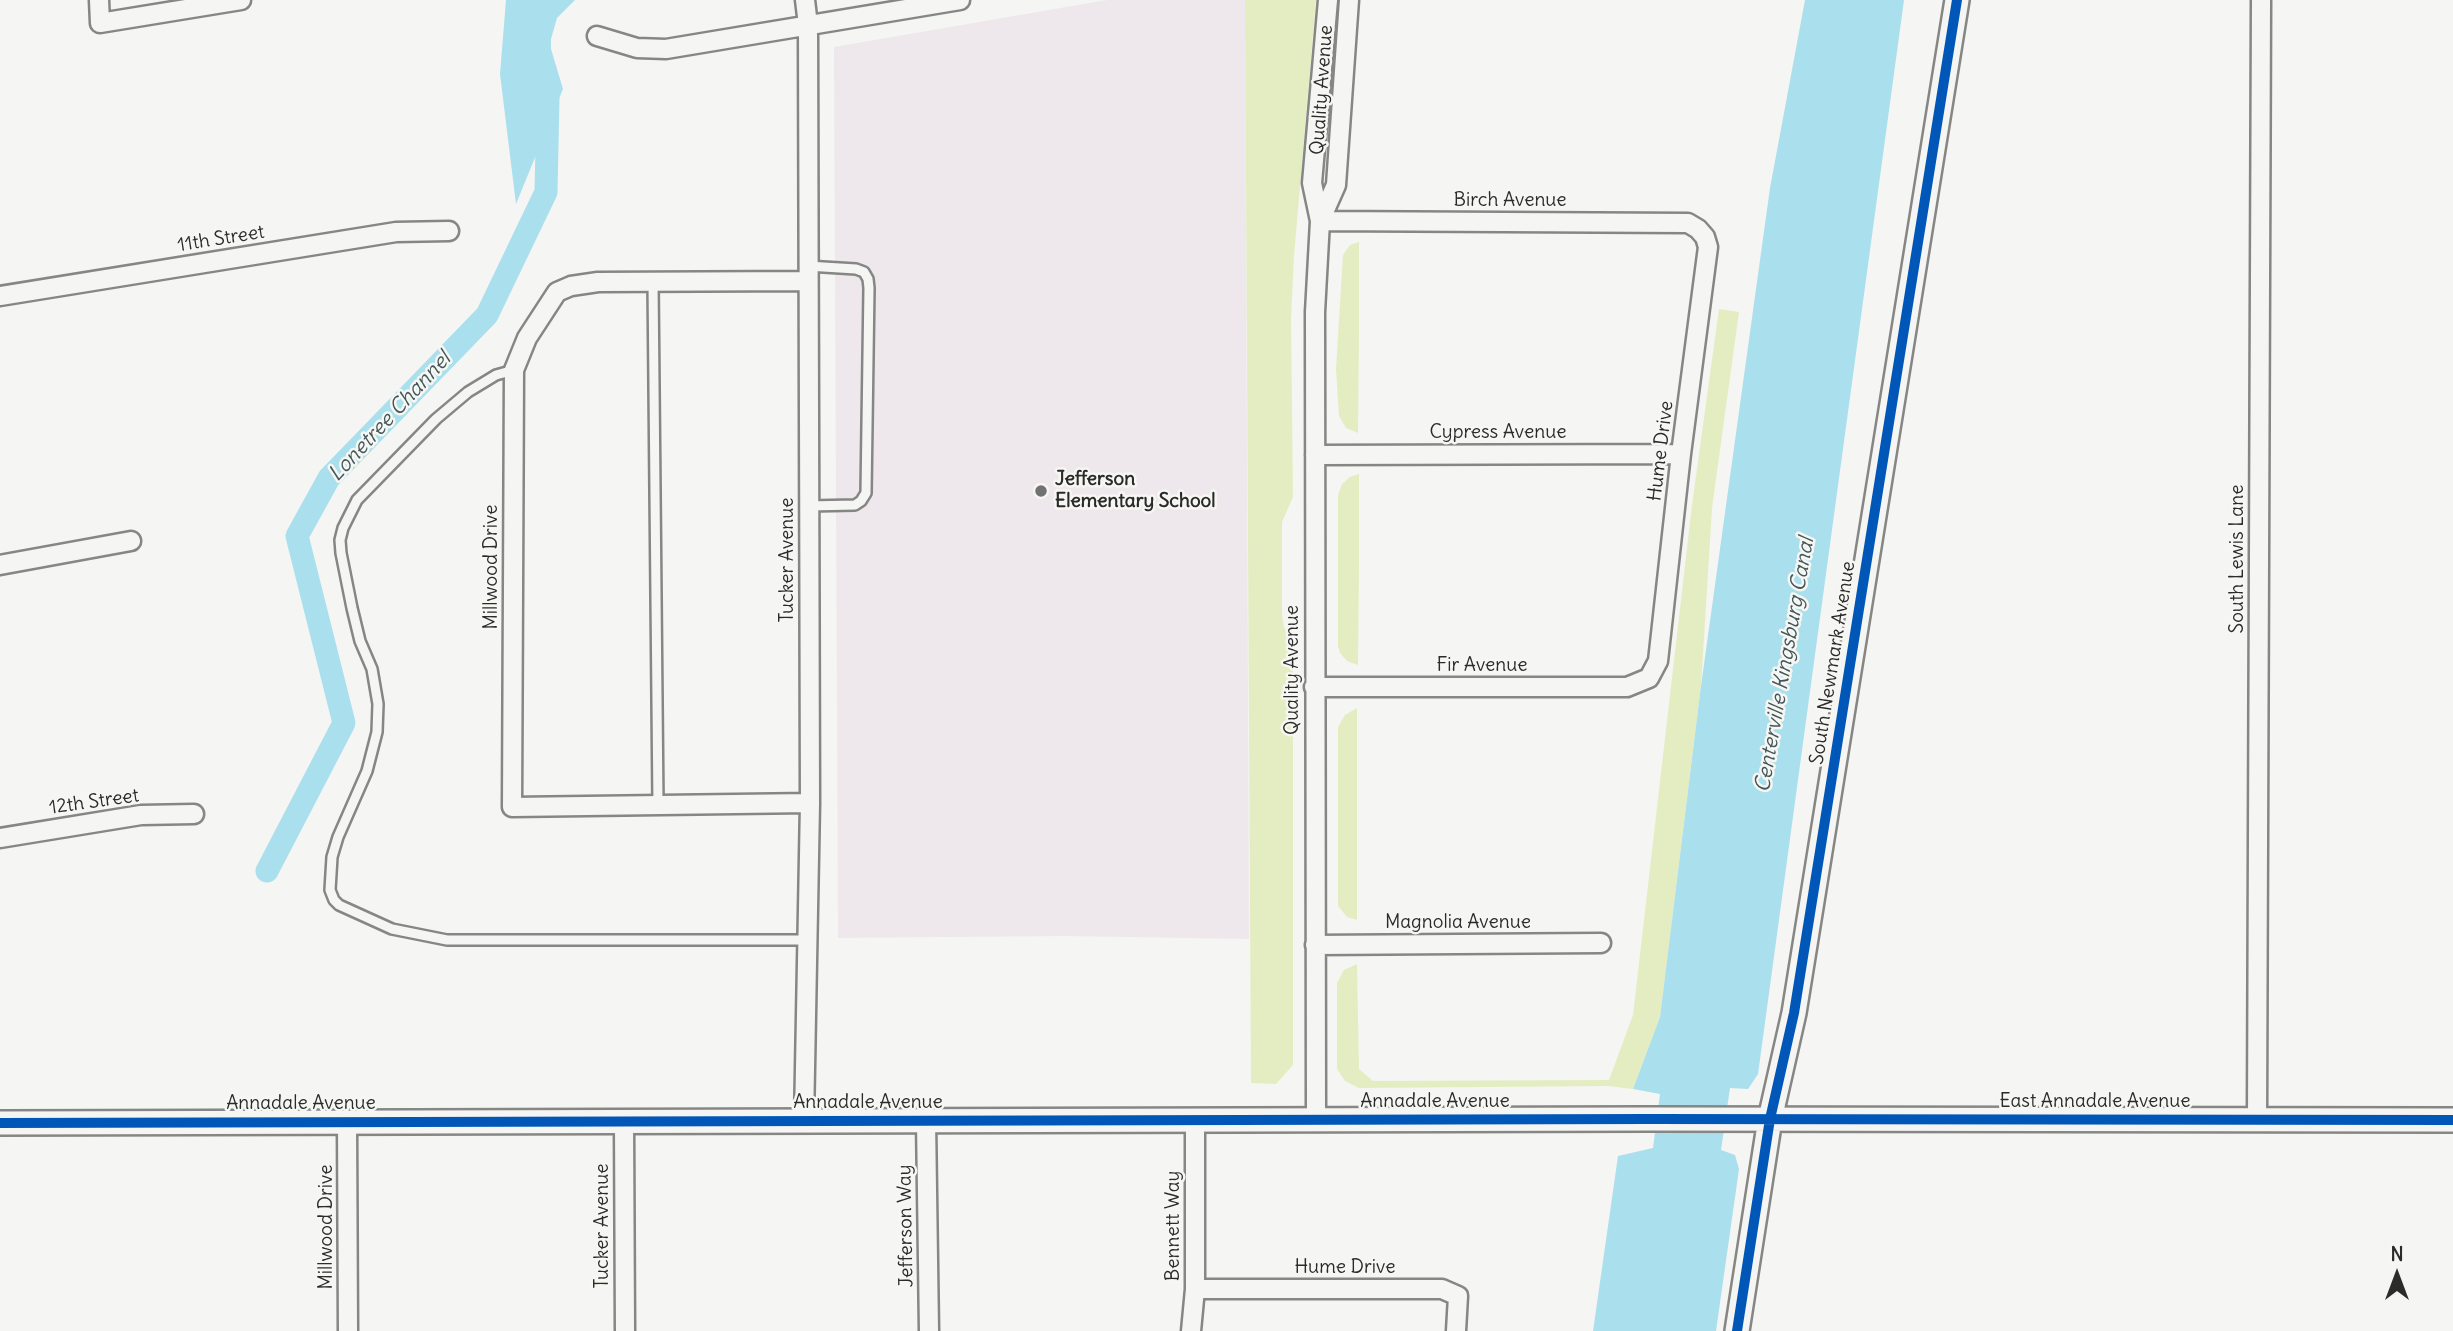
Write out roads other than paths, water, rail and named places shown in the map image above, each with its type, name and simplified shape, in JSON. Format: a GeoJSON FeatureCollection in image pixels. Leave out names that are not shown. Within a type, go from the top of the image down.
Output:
{"type":"FeatureCollection","features":[{"type":"Feature","properties":{"kind":"street"},"geometry":{"type":"LineString","coordinates":[[99,0],[100,23],[241,0]]}},
{"type":"Feature","properties":{"kind":"street","name":"Tucker Avenue"},"geometry":{"type":"LineString","coordinates":[[804,1121],[810,803],[808,25],[805,0]]}},
{"type":"Feature","properties":{"kind":"street"},"geometry":{"type":"LineString","coordinates":[[597,36],[637,48],[666,49],[960,0]]}},
{"type":"Feature","properties":{"kind":"street","name":"Quality Avenue"},"geometry":{"type":"LineString","coordinates":[[1316,1120],[1315,312],[1320,221],[1311,183],[1328,0]]}},
{"type":"Feature","properties":{"kind":"street","name":"Quality Avenue"},"geometry":{"type":"LineString","coordinates":[[1320,221],[1336,185],[1349,0]]}},
{"type":"Feature","properties":{"kind":"street","name":"South Newmark Avenue"},"geometry":{"type":"LineString","coordinates":[[1737,1331],[1770,1119],[1794,1013],[1957,0]]}},
{"type":"Feature","properties":{"kind":"street","name":"South Lewis Lane"},"geometry":{"type":"LineString","coordinates":[[2257,1119],[2262,0]]}},
{"type":"Feature","properties":{"kind":"street","name":"Birch Avenue"},"geometry":{"type":"LineString","coordinates":[[1320,221],[1688,223],[1698,229]]}},
{"type":"Feature","properties":{"kind":"street","name":"Hume Drive"},"geometry":{"type":"LineString","coordinates":[[1649,678],[1658,661],[1708,247],[1705,237],[1698,229]]}},
{"type":"Feature","properties":{"kind":"street","name":"11th Street"},"geometry":{"type":"LineString","coordinates":[[0,296],[396,232],[449,231]]}},
{"type":"Feature","properties":{"kind":"street","name":"Millwood Drive"},"geometry":{"type":"LineString","coordinates":[[807,274],[653,282],[598,282],[571,286],[557,292],[527,338],[514,370],[512,807],[810,803]]}},
{"type":"Feature","properties":{"kind":"street","name":"Cypress Avenue"},"geometry":{"type":"LineString","coordinates":[[1315,455],[1681,454]]}},
{"type":"Feature","properties":{"kind":"street"},"geometry":{"type":"LineString","coordinates":[[0,565],[131,541]]}},
{"type":"Feature","properties":{"kind":"street","name":"Fir Avenue"},"geometry":{"type":"LineString","coordinates":[[1314,687],[1627,687],[1649,678]]}},
{"type":"Feature","properties":{"kind":"street","name":"12th Street"},"geometry":{"type":"LineString","coordinates":[[0,838],[141,815],[194,814]]}},
{"type":"Feature","properties":{"kind":"street","name":"Magnolia Avenue"},"geometry":{"type":"LineString","coordinates":[[1315,945],[1601,943]]}},
{"type":"Feature","properties":{"kind":"street","name":"East Annadale Avenue"},"geometry":{"type":"LineString","coordinates":[[1737,1119],[2453,1120]]}},
{"type":"Feature","properties":{"kind":"street","name":"Annadale Avenue"},"geometry":{"type":"LineString","coordinates":[[0,1123],[1737,1119]]}},
{"type":"Feature","properties":{"kind":"street","name":"Jefferson Way"},"geometry":{"type":"LineString","coordinates":[[926,1120],[929,1331]]}},
{"type":"Feature","properties":{"kind":"street","name":"Bennett Way"},"geometry":{"type":"LineString","coordinates":[[1191,1331],[1195,1289],[1195,1120]]}},
{"type":"Feature","properties":{"kind":"street","name":"Tucker Avenue"},"geometry":{"type":"LineString","coordinates":[[624,1121],[625,1331]]}},
{"type":"Feature","properties":{"kind":"street","name":"Millwood Drive"},"geometry":{"type":"LineString","coordinates":[[347,1122],[348,1331]]}},
{"type":"Feature","properties":{"kind":"street","name":"Hume Drive"},"geometry":{"type":"LineString","coordinates":[[1195,1289],[1442,1289],[1458,1296],[1456,1331]]}},
{"type":"Feature","properties":{"kind":"lane"},"geometry":{"type":"LineString","coordinates":[[807,274],[856,269],[864,272],[869,288],[866,493],[855,505],[809,506]]}},
{"type":"Feature","properties":{"kind":"lane"},"geometry":{"type":"LineString","coordinates":[[653,282],[657,805]]}},
{"type":"Feature","properties":{"kind":"lane"},"geometry":{"type":"LineString","coordinates":[[514,370],[496,375],[468,392],[436,419],[357,500],[343,528],[341,553],[360,641],[372,669],[378,704],[377,732],[367,771],[332,857],[330,890],[334,900],[339,905],[392,929],[447,940],[806,940]]}},
{"type":"Feature","properties":{"kind":"water"},"geometry":{"type":"Polygon","coordinates":[[[506,0],[575,0],[557,18],[551,39],[551,49],[563,89],[516,204],[500,74],[506,0]]]}},
{"type":"Feature","properties":{"kind":"water","name":"Centerville Kingsburg Canal"},"geometry":{"type":"Polygon","coordinates":[[[1805,0],[1904,0],[1758,1074],[1748,1089],[1730,1088],[1721,1150],[1735,1155],[1739,1169],[1716,1331],[1593,1331],[1618,1156],[1653,1148],[1660,1094],[1633,1089],[1660,1017],[1701,686],[1770,188],[1805,0]]]}},
{"type":"Feature","properties":{"kind":"waterway","name":"Lonetree Channel"},"geometry":{"type":"LineString","coordinates":[[267,871],[344,723],[297,536],[329,478],[487,315],[546,192],[548,98]]}},
{"type":"Feature","properties":{"kind":"place","name":"Jefferson Elementary School"},"geometry":{"type":"Point","coordinates":[1041,491]}}]}
